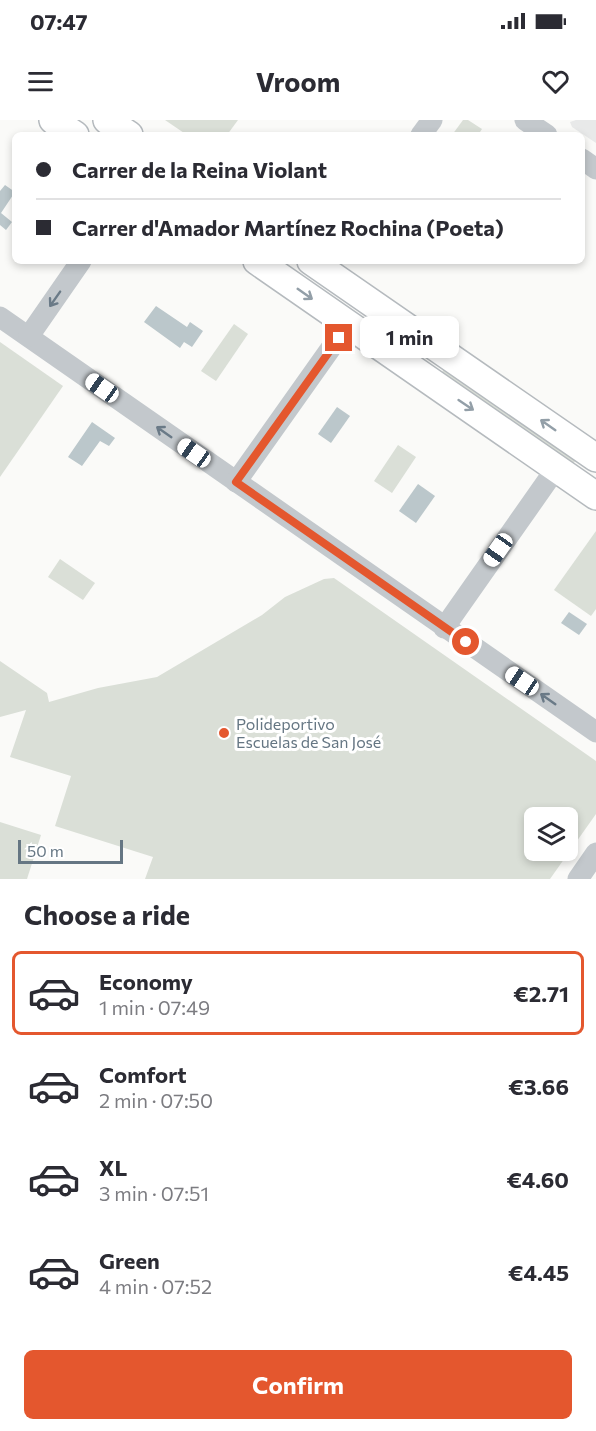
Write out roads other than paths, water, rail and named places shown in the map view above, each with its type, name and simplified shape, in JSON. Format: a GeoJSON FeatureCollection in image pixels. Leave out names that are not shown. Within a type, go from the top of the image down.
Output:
{"type":"FeatureCollection","features":[{"type":"Feature","properties":{"kind":"main road"},"geometry":{"type":"LineString","coordinates":[[53,120],[71,132]]}},
{"type":"Feature","properties":{"kind":"main road"},"geometry":{"type":"LineString","coordinates":[[107,120],[125,132]]}},
{"type":"Feature","properties":{"kind":"main road"},"geometry":{"type":"LineString","coordinates":[[261,264],[596,495]]}},
{"type":"Feature","properties":{"kind":"main road"},"geometry":{"type":"LineString","coordinates":[[320,264],[338,270],[596,458]]}},
{"type":"Feature","properties":{"kind":"street"},"geometry":{"type":"LineString","coordinates":[[525,120],[543,132]]}},
{"type":"Feature","properties":{"kind":"street"},"geometry":{"type":"LineString","coordinates":[[28,336],[79,264]]}},
{"type":"Feature","properties":{"kind":"street"},"geometry":{"type":"LineString","coordinates":[[0,317],[596,732]]}},
{"type":"Feature","properties":{"kind":"street"},"geometry":{"type":"LineString","coordinates":[[236,482],[348,324]]}},
{"type":"Feature","properties":{"kind":"street"},"geometry":{"type":"LineString","coordinates":[[444,628],[556,467]]}},
{"type":"Feature","properties":{"kind":"street"},"geometry":{"type":"LineString","coordinates":[[579,879],[596,853]]}},
{"type":"Feature","properties":{"kind":"place","name":"Polideportivo Escuelas de San José"},"geometry":{"type":"Point","coordinates":[224,733]}}]}
